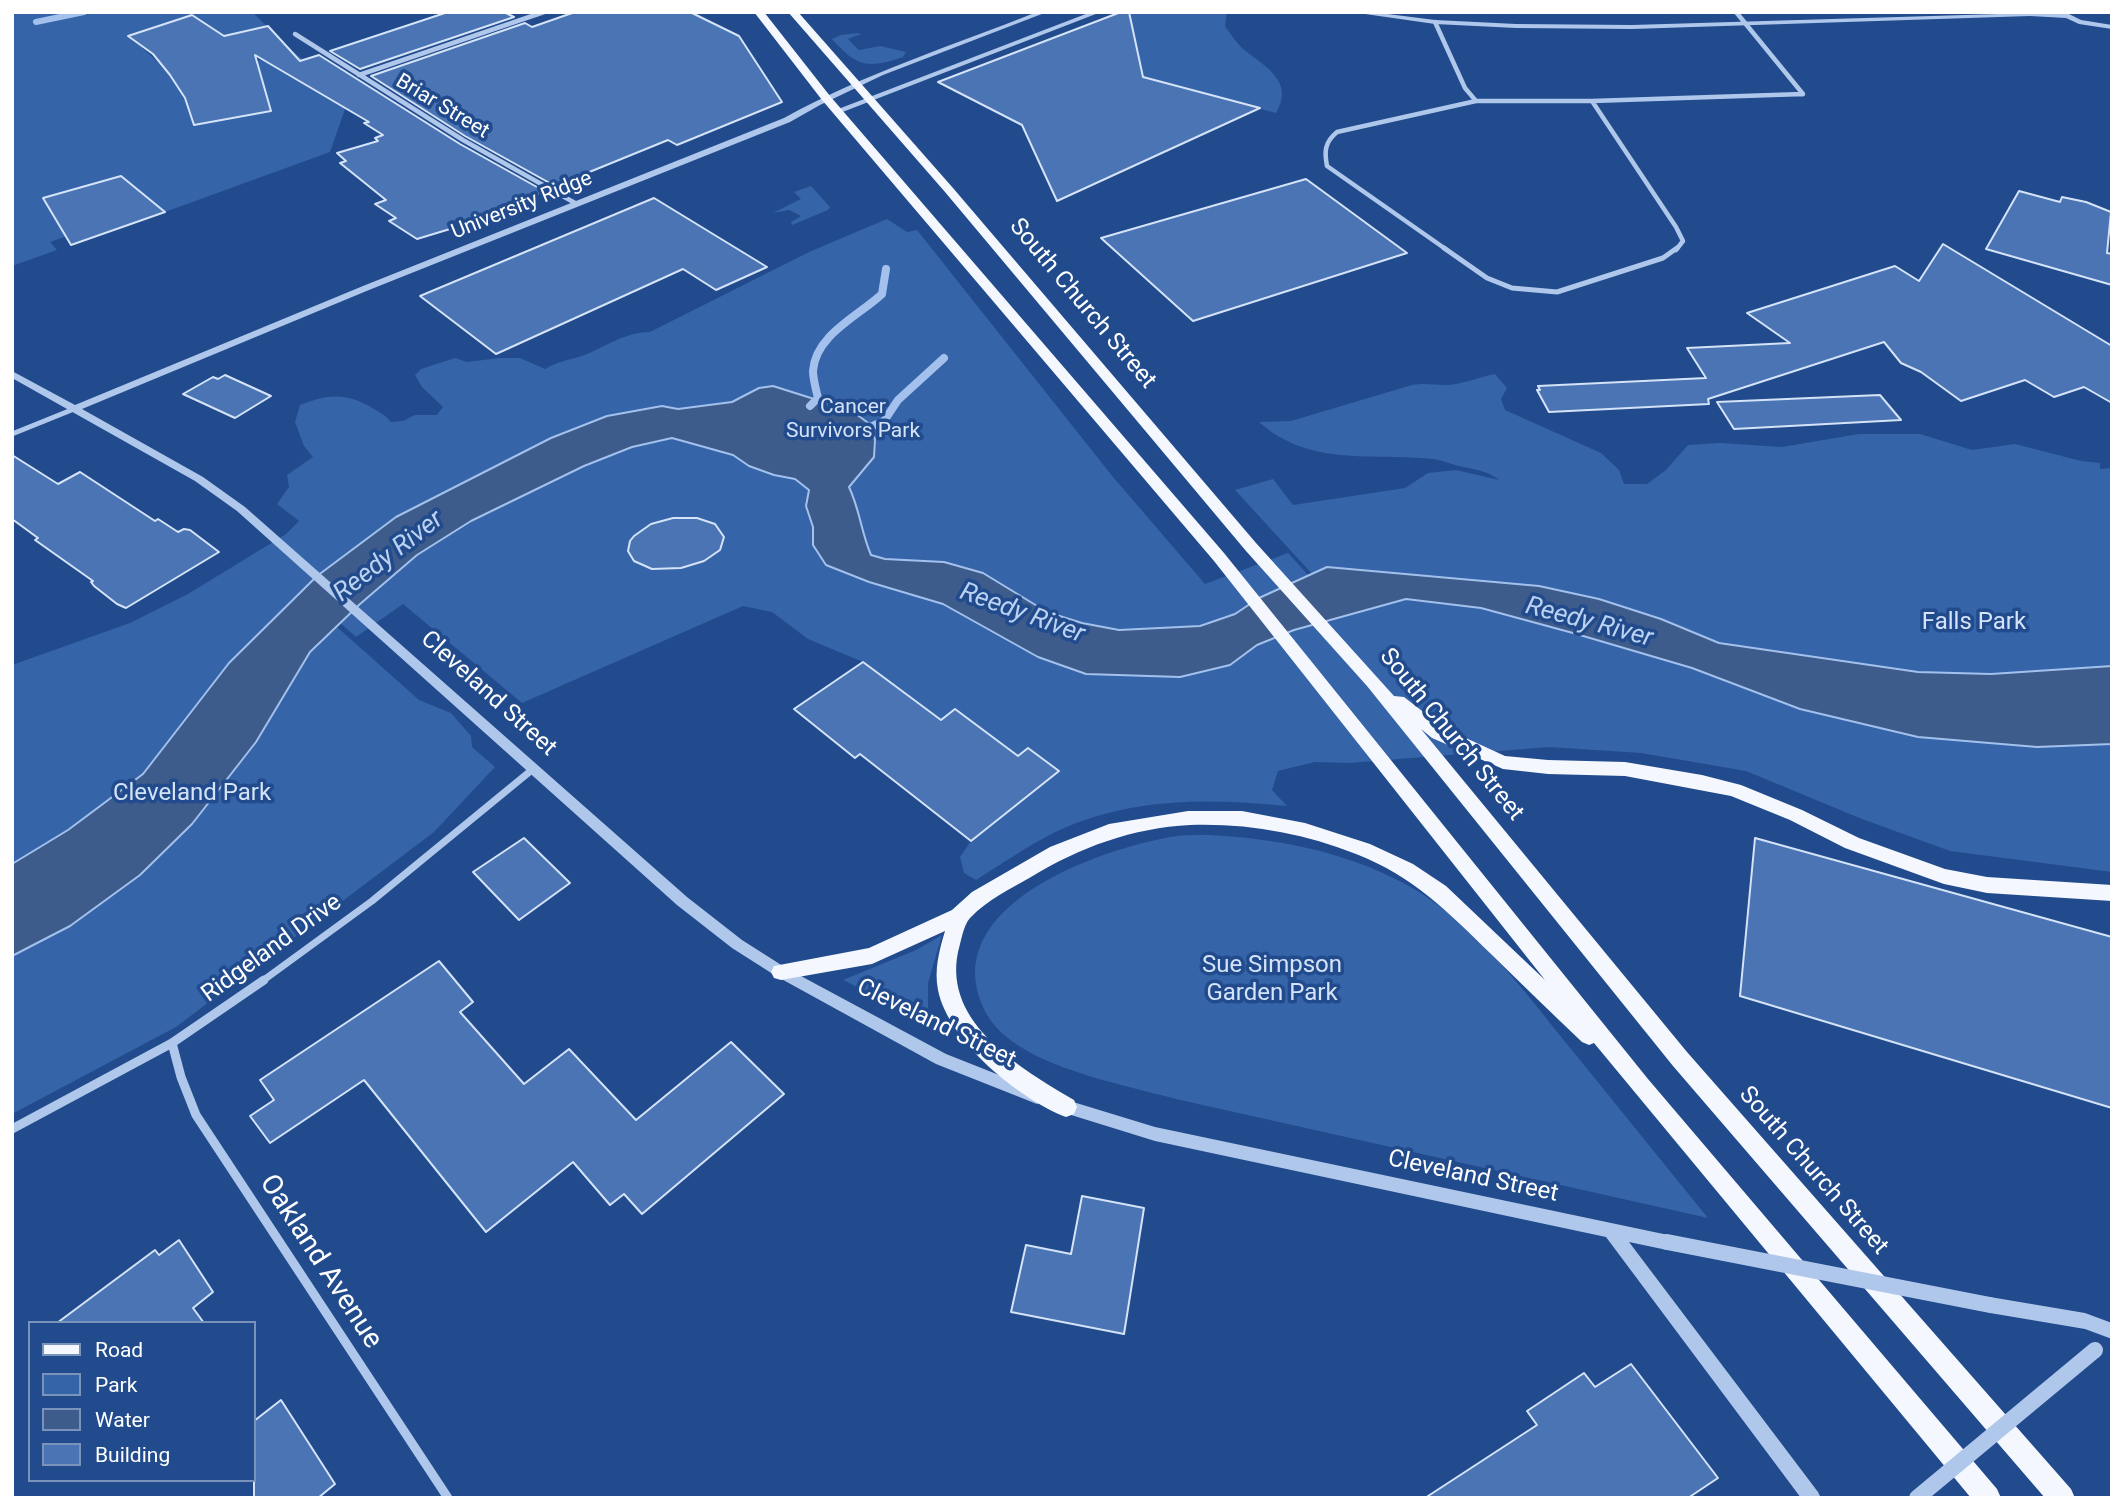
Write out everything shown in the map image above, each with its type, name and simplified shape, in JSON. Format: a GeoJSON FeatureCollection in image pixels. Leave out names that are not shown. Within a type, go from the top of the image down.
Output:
{"type":"FeatureCollection","features":[{"type":"Feature","properties":{"kind":"main road"},"geometry":{"type":"LineString","coordinates":[[759,12],[826,99],[1219,557],[1641,1086],[1902,1392],[1988,1498]]}},
{"type":"Feature","properties":{"kind":"main road","name":"South Church Street"},"geometry":{"type":"LineString","coordinates":[[793,12],[1251,547],[1373,682],[1679,1059],[2062,1498]]}},
{"type":"Feature","properties":{"kind":"main road"},"geometry":{"type":"LineString","coordinates":[[1373,682],[1438,733],[1503,762],[1548,767],[1625,769],[1702,782],[1734,790],[1796,815],[1852,843],[1944,876],[1987,885],[2112,893]]}},
{"type":"Feature","properties":{"kind":"main road"},"geometry":{"type":"LineString","coordinates":[[781,972],[872,956],[959,916],[979,898],[1056,852],[1115,829],[1188,818],[1242,818],[1305,830],[1363,849],[1406,869],[1439,891],[1641,1086]]}},
{"type":"Feature","properties":{"kind":"main road"},"geometry":{"type":"LineString","coordinates":[[959,916],[946,970],[950,1002],[967,1030],[1026,1083],[1066,1107]]}},
{"type":"Feature","properties":{"kind":"street"},"geometry":{"type":"LineString","coordinates":[[359,75],[544,12]]}},
{"type":"Feature","properties":{"kind":"street","name":"University Ridge"},"geometry":{"type":"LineString","coordinates":[[12,434],[575,203],[786,120],[858,85],[1044,12]]}},
{"type":"Feature","properties":{"kind":"street"},"geometry":{"type":"LineString","coordinates":[[837,111],[1084,15],[1098,12]]}},
{"type":"Feature","properties":{"kind":"street"},"geometry":{"type":"LineString","coordinates":[[1354,12],[1435,22],[1632,27],[2032,13],[2062,14],[2090,25],[2112,27]]}},
{"type":"Feature","properties":{"kind":"street"},"geometry":{"type":"LineString","coordinates":[[1592,101],[1683,241],[1676,250],[1663,258],[1557,292],[1511,288],[1487,278],[1327,166],[1323,151],[1328,139],[1337,132],[1476,102],[1804,94],[1736,12]]}},
{"type":"Feature","properties":{"kind":"street"},"geometry":{"type":"LineString","coordinates":[[1435,22],[1465,88],[1476,102]]}},
{"type":"Feature","properties":{"kind":"street","name":"Briar Street"},"geometry":{"type":"LineString","coordinates":[[295,34],[463,140],[575,203]]}},
{"type":"Feature","properties":{"kind":"street","name":"Cleveland Street"},"geometry":{"type":"LineString","coordinates":[[12,374],[199,479],[281,545],[682,901],[737,944],[781,972],[941,1059],[999,1084],[1155,1134],[1612,1232],[2085,1321],[2112,1334]]}},
{"type":"Feature","properties":{"kind":"street","name":"Ridgeland Drive"},"geometry":{"type":"LineString","coordinates":[[12,1129],[172,1043],[372,901],[533,769]]}},
{"type":"Feature","properties":{"kind":"street","name":"Oakland Avenue"},"geometry":{"type":"LineString","coordinates":[[172,1043],[181,1077],[196,1115],[448,1498]]}},
{"type":"Feature","properties":{"kind":"street"},"geometry":{"type":"LineString","coordinates":[[1612,1232],[1812,1498]]}},
{"type":"Feature","properties":{"kind":"street"},"geometry":{"type":"LineString","coordinates":[[1917,1498],[2112,1334]]}},
{"type":"Feature","properties":{"kind":"green space"},"geometry":{"type":"Polygon","coordinates":[[[12,12],[252,12],[298,56],[352,89],[330,152],[165,212],[156,205],[50,242],[57,250],[12,266],[12,12]],[[192,15],[128,36],[169,75],[183,96],[195,125],[271,110],[261,82],[250,63],[261,60],[251,48],[240,50],[192,15]]]}},
{"type":"Feature","properties":{"kind":"green space"},"geometry":{"type":"Polygon","coordinates":[[[1129,12],[1227,12],[1225,26],[1233,37],[1242,48],[1267,67],[1279,82],[1282,91],[1276,113],[1143,77],[1129,12]]]}},
{"type":"Feature","properties":{"kind":"green space"},"geometry":{"type":"Polygon","coordinates":[[[861,34],[848,39],[859,50],[880,46],[906,52],[903,57],[891,61],[863,63],[849,55],[832,39],[861,34]]]}},
{"type":"Feature","properties":{"kind":"green space"},"geometry":{"type":"Polygon","coordinates":[[[811,186],[830,207],[828,210],[792,225],[791,222],[801,216],[789,210],[773,213],[801,199],[794,192],[811,186]]]}},
{"type":"Feature","properties":{"kind":"green space"},"geometry":{"type":"Polygon","coordinates":[[[887,219],[907,232],[917,230],[1113,477],[1205,584],[1288,553],[1344,614],[1348,613],[1235,490],[1273,479],[1293,505],[1405,488],[1428,473],[1456,470],[1499,480],[1486,472],[1436,460],[1320,452],[1278,436],[1259,422],[1291,421],[1412,385],[1451,385],[1495,374],[1507,388],[1501,399],[1505,410],[1601,453],[1619,470],[1624,484],[1647,484],[1666,470],[1688,445],[1720,443],[1782,447],[1859,434],[1920,434],[1972,450],[2015,444],[2081,461],[2100,463],[2100,469],[2112,468],[2112,872],[1950,851],[1862,819],[1746,771],[1641,753],[1549,747],[1349,763],[1315,762],[1278,771],[1272,790],[1287,806],[1177,802],[1123,810],[1057,831],[976,880],[964,873],[960,857],[971,841],[1058,771],[1028,748],[1018,756],[955,709],[941,720],[863,662],[808,639],[772,612],[743,606],[522,703],[403,604],[356,637],[303,590],[300,594],[419,700],[451,713],[471,736],[472,747],[495,767],[434,832],[176,1027],[12,1114],[12,665],[130,623],[188,594],[286,534],[299,521],[277,504],[289,487],[287,475],[313,457],[304,446],[295,422],[300,405],[335,396],[369,406],[391,422],[403,421],[415,415],[437,415],[443,407],[422,387],[415,375],[421,369],[455,358],[467,362],[520,358],[545,369],[624,337],[650,332],[809,252],[887,219]]]}},
{"type":"Feature","properties":{"kind":"green space","name":"Sue Simpson Garden Park"},"geometry":{"type":"Polygon","coordinates":[[[1184,835],[1288,844],[1341,857],[1392,877],[1439,906],[1500,963],[1708,1218],[1109,1082],[1040,1057],[1020,1047],[997,1028],[983,1007],[975,974],[981,945],[996,920],[1020,898],[1080,864],[1143,843],[1184,835]]]}},
{"type":"Feature","properties":{"kind":"green space"},"geometry":{"type":"Polygon","coordinates":[[[942,935],[928,983],[928,1008],[939,1027],[843,980],[916,950],[942,935]]]}},
{"type":"Feature","properties":{"kind":"water","name":"Reedy River"},"geometry":{"type":"Polygon","coordinates":[[[773,386],[852,411],[871,425],[875,440],[874,457],[849,487],[871,555],[885,559],[944,562],[983,573],[1047,612],[1082,623],[1119,630],[1200,626],[1235,614],[1259,598],[1327,567],[1539,586],[1599,599],[1661,619],[1719,643],[1918,672],[1991,674],[2112,666],[2112,744],[2037,747],[1918,737],[1800,709],[1692,668],[1481,608],[1406,599],[1294,630],[1257,645],[1230,665],[1180,677],[1086,674],[1038,657],[943,604],[869,582],[826,565],[813,545],[813,527],[806,506],[809,490],[795,479],[749,466],[733,455],[672,438],[632,447],[584,466],[471,521],[417,555],[310,652],[256,742],[192,824],[140,875],[70,926],[12,956],[12,864],[68,830],[143,774],[229,663],[317,576],[396,517],[551,438],[607,416],[662,406],[678,409],[732,402],[759,388],[773,386]]]}},
{"type":"Feature","properties":{"kind":"building"},"geometry":{"type":"Polygon","coordinates":[[[448,12],[504,12],[514,17],[360,69],[330,51],[448,12]]]}},
{"type":"Feature","properties":{"kind":"building"},"geometry":{"type":"Polygon","coordinates":[[[575,12],[690,12],[739,36],[782,102],[677,145],[668,140],[555,186],[465,136],[371,76],[525,23],[532,27],[575,12]]]}},
{"type":"Feature","properties":{"kind":"building"},"geometry":{"type":"Polygon","coordinates":[[[1121,12],[1129,12],[1143,77],[1260,108],[1057,201],[1022,125],[938,82],[1121,12]]]}},
{"type":"Feature","properties":{"kind":"building"},"geometry":{"type":"Polygon","coordinates":[[[192,15],[224,36],[268,26],[300,61],[319,55],[460,144],[544,191],[460,226],[417,239],[389,221],[396,218],[375,204],[386,200],[340,163],[346,161],[337,153],[378,141],[375,138],[383,135],[364,123],[369,122],[255,55],[271,111],[194,125],[185,98],[170,75],[153,54],[128,36],[192,15]]]}},
{"type":"Feature","properties":{"kind":"building"},"geometry":{"type":"Polygon","coordinates":[[[121,176],[165,212],[71,245],[43,198],[121,176]]]}},
{"type":"Feature","properties":{"kind":"building"},"geometry":{"type":"Polygon","coordinates":[[[1306,179],[1407,253],[1193,321],[1101,238],[1306,179]]]}},
{"type":"Feature","properties":{"kind":"building"},"geometry":{"type":"Polygon","coordinates":[[[2019,191],[2060,202],[2062,197],[2086,202],[2111,212],[2107,253],[2112,254],[2112,285],[1986,249],[2019,191]]]}},
{"type":"Feature","properties":{"kind":"building"},"geometry":{"type":"Polygon","coordinates":[[[654,198],[767,267],[716,290],[683,269],[496,354],[420,296],[654,198]]]}},
{"type":"Feature","properties":{"kind":"building"},"geometry":{"type":"Polygon","coordinates":[[[1943,244],[2112,346],[2112,403],[2084,387],[2054,397],[2025,380],[1961,401],[1921,372],[1901,363],[1884,342],[1708,399],[1709,404],[1549,412],[1537,390],[1540,390],[1538,386],[1706,378],[1687,348],[1790,343],[1747,313],[1895,266],[1919,281],[1943,244]]]}},
{"type":"Feature","properties":{"kind":"building"},"geometry":{"type":"Polygon","coordinates":[[[225,375],[271,396],[235,418],[183,394],[213,377],[218,379],[225,375]]]}},
{"type":"Feature","properties":{"kind":"building"},"geometry":{"type":"Polygon","coordinates":[[[1880,395],[1901,420],[1734,429],[1717,402],[1880,395]]]}},
{"type":"Feature","properties":{"kind":"building"},"geometry":{"type":"Polygon","coordinates":[[[12,455],[58,484],[80,472],[155,521],[158,519],[178,532],[190,530],[219,552],[126,608],[117,604],[94,586],[91,582],[93,581],[35,540],[38,538],[12,519],[12,455]]]}},
{"type":"Feature","properties":{"kind":"building"},"geometry":{"type":"Polygon","coordinates":[[[673,518],[697,518],[715,524],[724,537],[720,550],[704,561],[681,568],[652,569],[634,561],[628,551],[634,536],[651,524],[673,518]]]}},
{"type":"Feature","properties":{"kind":"building"},"geometry":{"type":"Polygon","coordinates":[[[863,662],[941,720],[955,709],[1018,756],[1028,748],[1059,771],[971,841],[860,754],[855,758],[794,709],[863,662]]]}},
{"type":"Feature","properties":{"kind":"building"},"geometry":{"type":"Polygon","coordinates":[[[524,838],[570,883],[519,920],[473,872],[524,838]]]}},
{"type":"Feature","properties":{"kind":"building"},"geometry":{"type":"Polygon","coordinates":[[[1755,838],[2112,937],[2112,1108],[1740,996],[1755,838]]]}},
{"type":"Feature","properties":{"kind":"building"},"geometry":{"type":"Polygon","coordinates":[[[439,961],[473,1002],[460,1012],[524,1084],[569,1049],[636,1120],[731,1042],[784,1094],[642,1214],[624,1194],[610,1205],[573,1162],[486,1232],[364,1080],[270,1143],[250,1116],[274,1100],[260,1080],[439,961]]]}},
{"type":"Feature","properties":{"kind":"building"},"geometry":{"type":"Polygon","coordinates":[[[1082,1196],[1144,1208],[1124,1334],[1011,1312],[1026,1245],[1071,1254],[1082,1196]]]}},
{"type":"Feature","properties":{"kind":"building"},"geometry":{"type":"Polygon","coordinates":[[[179,1240],[213,1292],[193,1308],[203,1321],[60,1321],[155,1250],[159,1255],[179,1240]]]}},
{"type":"Feature","properties":{"kind":"building"},"geometry":{"type":"Polygon","coordinates":[[[1631,1364],[1718,1478],[1688,1498],[1425,1498],[1537,1425],[1527,1411],[1584,1373],[1595,1387],[1631,1364]]]}},
{"type":"Feature","properties":{"kind":"building"},"geometry":{"type":"Polygon","coordinates":[[[281,1400],[335,1484],[318,1498],[254,1498],[256,1419],[281,1400]]]}},
{"type":"Feature","properties":{"kind":"waterway"},"geometry":{"type":"LineString","coordinates":[[36,22],[84,12]]}},
{"type":"Feature","properties":{"kind":"waterway"},"geometry":{"type":"LineString","coordinates":[[810,406],[818,398],[813,371],[822,347],[840,327],[882,294],[886,269]]}},
{"type":"Feature","properties":{"kind":"waterway"},"geometry":{"type":"LineString","coordinates":[[859,432],[884,421],[898,400],[944,358]]}},
{"type":"Feature","properties":{"kind":"park label","name":"Cancer Survivors Park"},"geometry":{"type":"Point","coordinates":[853,420]}},
{"type":"Feature","properties":{"kind":"park label","name":"Falls Park"},"geometry":{"type":"Point","coordinates":[1974,623]}},
{"type":"Feature","properties":{"kind":"park label","name":"Cleveland Park"},"geometry":{"type":"Point","coordinates":[192,794]}}]}
